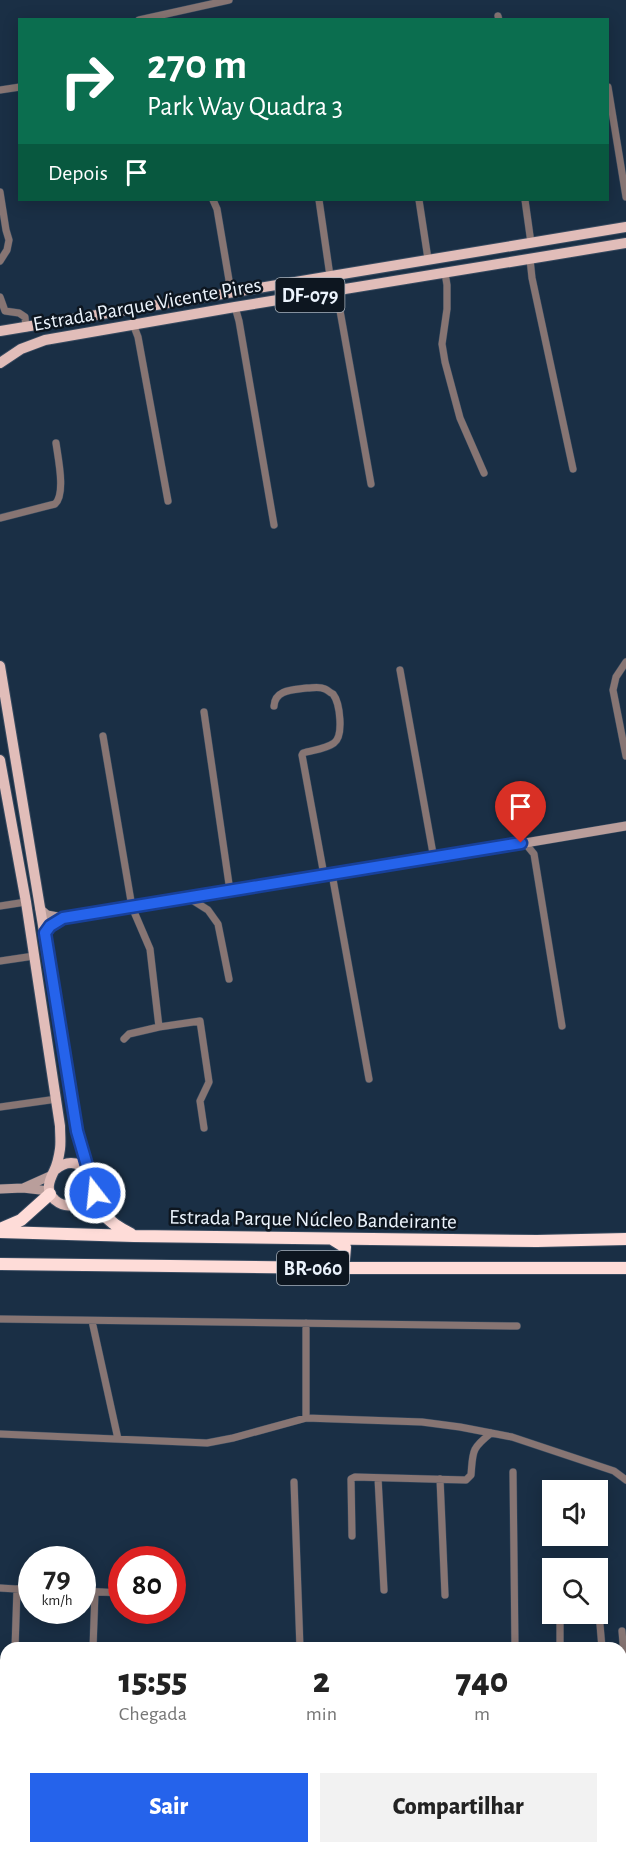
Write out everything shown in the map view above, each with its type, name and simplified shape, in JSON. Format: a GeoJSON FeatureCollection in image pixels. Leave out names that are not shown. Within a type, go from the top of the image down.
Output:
{"type":"FeatureCollection","features":[{"type":"Feature","properties":{"kind":"highway"},"geometry":{"type":"LineString","coordinates":[[91,1178],[100,1208],[105,1216],[118,1228],[134,1236]]}},
{"type":"Feature","properties":{"kind":"highway"},"geometry":{"type":"LineString","coordinates":[[0,1230],[21,1220],[50,1193]]}},
{"type":"Feature","properties":{"kind":"highway","name":"Estrada Parque Núcleo Bandeirante"},"geometry":{"type":"LineString","coordinates":[[0,1230],[134,1236],[537,1241],[626,1239]]}},
{"type":"Feature","properties":{"kind":"highway"},"geometry":{"type":"LineString","coordinates":[[331,1238],[345,1247],[344,1259],[334,1268]]}},
{"type":"Feature","properties":{"kind":"highway","name":"BR-060"},"geometry":{"type":"LineString","coordinates":[[0,1264],[334,1268],[626,1268]]}},
{"type":"Feature","properties":{"kind":"main road","name":"Estrada Parque Vicente Pires"},"geometry":{"type":"LineString","coordinates":[[0,331],[626,227]]}},
{"type":"Feature","properties":{"kind":"main road","name":"Estrada Parque Vicente Pires"},"geometry":{"type":"LineString","coordinates":[[0,363],[33,344],[133,324],[626,243]]}},
{"type":"Feature","properties":{"kind":"main road"},"geometry":{"type":"LineString","coordinates":[[0,666],[5,731],[45,933],[77,1131],[91,1178],[90,1194],[87,1198],[78,1204],[68,1206],[54,1199],[50,1193],[49,1181],[60,1150],[57,1099],[26,902],[4,809],[0,760]]}},
{"type":"Feature","properties":{"kind":"main road"},"geometry":{"type":"LineString","coordinates":[[54,1172],[60,1166],[70,1163],[81,1165],[91,1178]]}},
{"type":"Feature","properties":{"kind":"street"},"geometry":{"type":"LineString","coordinates":[[148,18],[224,0]]}},
{"type":"Feature","properties":{"kind":"street"},"geometry":{"type":"LineString","coordinates":[[0,90],[18,87]]}},
{"type":"Feature","properties":{"kind":"street"},"geometry":{"type":"LineString","coordinates":[[609,93],[626,197]]}},
{"type":"Feature","properties":{"kind":"street"},"geometry":{"type":"LineString","coordinates":[[0,192],[9,240],[7,250],[0,261]]}},
{"type":"Feature","properties":{"kind":"street"},"geometry":{"type":"LineString","coordinates":[[213,201],[217,209],[231,292]]}},
{"type":"Feature","properties":{"kind":"street"},"geometry":{"type":"LineString","coordinates":[[319,201],[330,276]]}},
{"type":"Feature","properties":{"kind":"street"},"geometry":{"type":"LineString","coordinates":[[419,201],[428,259]]}},
{"type":"Feature","properties":{"kind":"street"},"geometry":{"type":"LineString","coordinates":[[525,201],[531,243]]}},
{"type":"Feature","properties":{"kind":"street"},"geometry":{"type":"LineString","coordinates":[[530,259],[532,278],[573,469]]}},
{"type":"Feature","properties":{"kind":"street"},"geometry":{"type":"LineString","coordinates":[[445,273],[447,309],[442,344],[445,362],[460,418],[484,473]]}},
{"type":"Feature","properties":{"kind":"street"},"geometry":{"type":"LineString","coordinates":[[334,291],[339,305],[371,484]]}},
{"type":"Feature","properties":{"kind":"street"},"geometry":{"type":"LineString","coordinates":[[0,297],[4,314],[22,315],[25,317],[26,328]]}},
{"type":"Feature","properties":{"kind":"street"},"geometry":{"type":"LineString","coordinates":[[235,307],[274,525]]}},
{"type":"Feature","properties":{"kind":"street"},"geometry":{"type":"LineString","coordinates":[[133,324],[138,337],[168,501]]}},
{"type":"Feature","properties":{"kind":"street"},"geometry":{"type":"LineString","coordinates":[[0,518],[55,504],[58,501],[61,489],[56,443]]}},
{"type":"Feature","properties":{"kind":"street"},"geometry":{"type":"LineString","coordinates":[[626,662],[616,677],[613,690],[626,756]]}},
{"type":"Feature","properties":{"kind":"street"},"geometry":{"type":"LineString","coordinates":[[400,670],[434,859]]}},
{"type":"Feature","properties":{"kind":"street"},"geometry":{"type":"LineString","coordinates":[[274,706],[274,701],[286,691],[318,687],[326,689],[333,695],[337,704],[340,716],[337,740],[302,755],[369,1079]]}},
{"type":"Feature","properties":{"kind":"street"},"geometry":{"type":"LineString","coordinates":[[204,712],[230,891]]}},
{"type":"Feature","properties":{"kind":"street"},"geometry":{"type":"LineString","coordinates":[[103,736],[132,907],[150,949],[159,1027]]}},
{"type":"Feature","properties":{"kind":"street"},"geometry":{"type":"LineString","coordinates":[[39,909],[47,915],[63,918],[626,826]]}},
{"type":"Feature","properties":{"kind":"street"},"geometry":{"type":"LineString","coordinates":[[538,841],[534,854],[562,1026]]}},
{"type":"Feature","properties":{"kind":"street"},"geometry":{"type":"LineString","coordinates":[[525,843],[534,854]]}},
{"type":"Feature","properties":{"kind":"street"},"geometry":{"type":"LineString","coordinates":[[189,898],[208,910],[218,924],[229,979]]}},
{"type":"Feature","properties":{"kind":"street"},"geometry":{"type":"LineString","coordinates":[[0,906],[26,902]]}},
{"type":"Feature","properties":{"kind":"street"},"geometry":{"type":"LineString","coordinates":[[45,933],[50,926],[63,918]]}},
{"type":"Feature","properties":{"kind":"street"},"geometry":{"type":"LineString","coordinates":[[0,961],[34,956]]}},
{"type":"Feature","properties":{"kind":"street"},"geometry":{"type":"LineString","coordinates":[[124,1039],[129,1034],[200,1021],[209,1082],[200,1101],[204,1128]]}},
{"type":"Feature","properties":{"kind":"street"},"geometry":{"type":"LineString","coordinates":[[0,1107],[57,1099]]}},
{"type":"Feature","properties":{"kind":"street"},"geometry":{"type":"LineString","coordinates":[[23,1188],[54,1172]]}},
{"type":"Feature","properties":{"kind":"street"},"geometry":{"type":"LineString","coordinates":[[0,1190],[23,1188],[50,1193]]}},
{"type":"Feature","properties":{"kind":"street"},"geometry":{"type":"LineString","coordinates":[[0,1319],[517,1326]]}},
{"type":"Feature","properties":{"kind":"street"},"geometry":{"type":"LineString","coordinates":[[92,1321],[118,1439]]}},
{"type":"Feature","properties":{"kind":"street"},"geometry":{"type":"LineString","coordinates":[[306,1323],[306,1418]]}},
{"type":"Feature","properties":{"kind":"street"},"geometry":{"type":"LineString","coordinates":[[0,1434],[207,1443],[306,1418],[422,1422],[512,1437],[614,1472],[626,1480]]}},
{"type":"Feature","properties":{"kind":"street"},"geometry":{"type":"LineString","coordinates":[[352,1536],[351,1479],[355,1477],[466,1480],[471,1475],[474,1450],[479,1442],[491,1433]]}},
{"type":"Feature","properties":{"kind":"street"},"geometry":{"type":"LineString","coordinates":[[513,1472],[515,1642]]}},
{"type":"Feature","properties":{"kind":"street"},"geometry":{"type":"LineString","coordinates":[[378,1478],[384,1590]]}},
{"type":"Feature","properties":{"kind":"street"},"geometry":{"type":"LineString","coordinates":[[440,1479],[445,1595]]}},
{"type":"Feature","properties":{"kind":"street"},"geometry":{"type":"LineString","coordinates":[[294,1482],[300,1642]]}},
{"type":"Feature","properties":{"kind":"street"},"geometry":{"type":"LineString","coordinates":[[0,1588],[17,1589],[15,1642]]}},
{"type":"Feature","properties":{"kind":"street"},"geometry":{"type":"LineString","coordinates":[[93,1642],[94,1624]]}},
{"type":"Feature","properties":{"kind":"street"},"geometry":{"type":"LineString","coordinates":[[560,1624],[560,1642]]}},
{"type":"Feature","properties":{"kind":"street"},"geometry":{"type":"LineString","coordinates":[[600,1624],[602,1642]]}},
{"type":"Feature","properties":{"kind":"street"},"geometry":{"type":"LineString","coordinates":[[622,1631],[623,1642]]}},
{"type":"Feature","properties":{"kind":"route"},"geometry":{"type":"LineString","coordinates":[[95,1193],[77,1131],[45,933],[50,926],[63,918],[521,843]]}}]}
